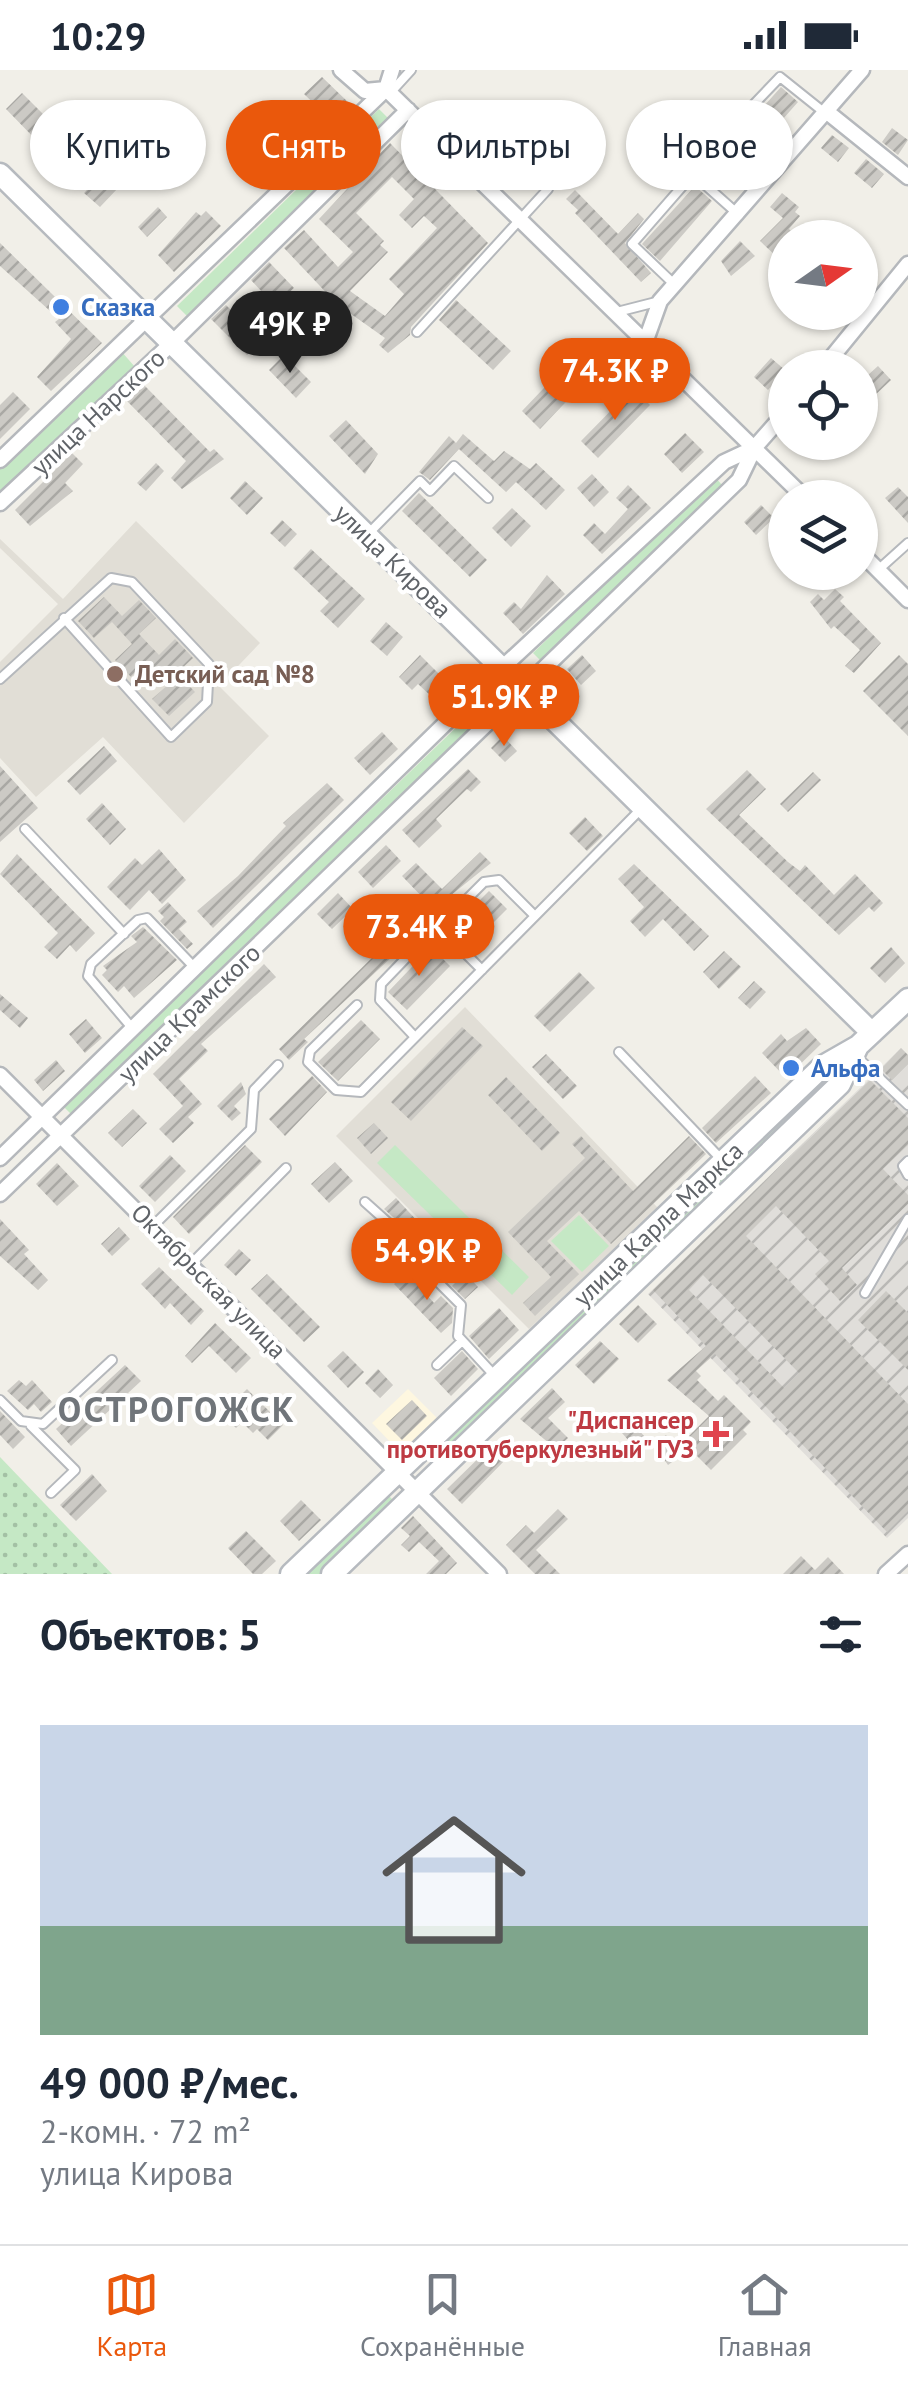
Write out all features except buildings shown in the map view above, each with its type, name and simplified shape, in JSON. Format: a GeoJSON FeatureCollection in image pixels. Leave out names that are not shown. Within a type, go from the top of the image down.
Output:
{"type":"FeatureCollection","features":[{"type":"Feature","properties":{"kind":"main road","name":"улица Кирова"},"geometry":{"type":"LineString","coordinates":[[0,174],[643,807],[861,1044]]}},
{"type":"Feature","properties":{"kind":"main road","name":"улица Карла Маркса"},"geometry":{"type":"LineString","coordinates":[[290,1574],[823,1066],[861,1044],[908,999]]}},
{"type":"Feature","properties":{"kind":"main road","name":"улица Карла Маркса"},"geometry":{"type":"LineString","coordinates":[[332,1574],[840,1084],[861,1044]]}},
{"type":"Feature","properties":{"kind":"street"},"geometry":{"type":"LineString","coordinates":[[340,70],[365,91],[388,91],[401,103]]}},
{"type":"Feature","properties":{"kind":"street"},"geometry":{"type":"LineString","coordinates":[[388,91],[392,70]]}},
{"type":"Feature","properties":{"kind":"street"},"geometry":{"type":"LineString","coordinates":[[793,151],[862,70]]}},
{"type":"Feature","properties":{"kind":"street","name":"улица Нарского"},"geometry":{"type":"LineString","coordinates":[[0,460],[388,91]]}},
{"type":"Feature","properties":{"kind":"street"},"geometry":{"type":"LineString","coordinates":[[826,112],[908,177]]}},
{"type":"Feature","properties":{"kind":"street","name":"улица Нарского"},"geometry":{"type":"LineString","coordinates":[[0,503],[171,344],[401,117]]}},
{"type":"Feature","properties":{"kind":"street"},"geometry":{"type":"LineString","coordinates":[[492,190],[787,480]]}},
{"type":"Feature","properties":{"kind":"street"},"geometry":{"type":"LineString","coordinates":[[646,340],[660,300],[760,190]]}},
{"type":"Feature","properties":{"kind":"street"},"geometry":{"type":"LineString","coordinates":[[838,350],[908,264]]}},
{"type":"Feature","properties":{"kind":"street","name":"улица Крамского"},"geometry":{"type":"LineString","coordinates":[[0,1194],[739,480],[755,447],[768,433]]}},
{"type":"Feature","properties":{"kind":"street","name":"улица Крамского"},"geometry":{"type":"LineString","coordinates":[[0,1158],[502,668],[724,462],[755,447]]}},
{"type":"Feature","properties":{"kind":"street"},"geometry":{"type":"LineString","coordinates":[[878,570],[908,600]]}},
{"type":"Feature","properties":{"kind":"street","name":"Октябрьская улица"},"geometry":{"type":"LineString","coordinates":[[0,1075],[500,1574]]}},
{"type":"Feature","properties":{"kind":"street"},"geometry":{"type":"LineString","coordinates":[[886,1574],[908,1554]]}},
{"type":"Feature","properties":{"kind":"lane"},"geometry":{"type":"LineString","coordinates":[[388,91],[411,70]]}},
{"type":"Feature","properties":{"kind":"lane"},"geometry":{"type":"LineString","coordinates":[[759,100],[780,78],[826,112]]}},
{"type":"Feature","properties":{"kind":"lane"},"geometry":{"type":"LineString","coordinates":[[675,285],[632,244],[693,174],[740,215]]}},
{"type":"Feature","properties":{"kind":"lane"},"geometry":{"type":"LineString","coordinates":[[416,332],[547,190]]}},
{"type":"Feature","properties":{"kind":"lane"},"geometry":{"type":"LineString","coordinates":[[617,312],[660,300]]}},
{"type":"Feature","properties":{"kind":"lane"},"geometry":{"type":"LineString","coordinates":[[366,535],[420,481],[430,491],[454,466],[488,498]]}},
{"type":"Feature","properties":{"kind":"lane"},"geometry":{"type":"LineString","coordinates":[[878,570],[908,543]]}},
{"type":"Feature","properties":{"kind":"lane"},"geometry":{"type":"LineString","coordinates":[[0,679],[64,618],[111,578],[132,582],[209,664],[207,702],[171,737],[64,618]]}},
{"type":"Feature","properties":{"kind":"lane"},"geometry":{"type":"LineString","coordinates":[[357,1006],[310,1051],[308,1062],[336,1090],[361,1092],[643,807]]}},
{"type":"Feature","properties":{"kind":"lane"},"geometry":{"type":"LineString","coordinates":[[25,829],[124,934]]}},
{"type":"Feature","properties":{"kind":"lane"},"geometry":{"type":"LineString","coordinates":[[448,918],[484,882],[498,880],[535,916]]}},
{"type":"Feature","properties":{"kind":"lane"},"geometry":{"type":"LineString","coordinates":[[133,1029],[88,976],[92,964],[138,920],[154,921],[196,969]]}},
{"type":"Feature","properties":{"kind":"lane"},"geometry":{"type":"LineString","coordinates":[[416,1037],[380,1000],[381,984],[418,945],[431,932],[451,939],[482,970]]}},
{"type":"Feature","properties":{"kind":"lane"},"geometry":{"type":"LineString","coordinates":[[861,1044],[908,1106]]}},
{"type":"Feature","properties":{"kind":"lane"},"geometry":{"type":"LineString","coordinates":[[619,1052],[723,1162]]}},
{"type":"Feature","properties":{"kind":"lane"},"geometry":{"type":"LineString","coordinates":[[154,1225],[251,1129],[254,1090],[278,1064]]}},
{"type":"Feature","properties":{"kind":"lane"},"geometry":{"type":"LineString","coordinates":[[908,1161],[903,1166],[908,1174]]}},
{"type":"Feature","properties":{"kind":"lane"},"geometry":{"type":"LineString","coordinates":[[192,1263],[286,1168]]}},
{"type":"Feature","properties":{"kind":"lane"},"geometry":{"type":"LineString","coordinates":[[365,1202],[432,1262],[436,1280],[460,1305],[458,1336],[497,1378]]}},
{"type":"Feature","properties":{"kind":"lane"},"geometry":{"type":"LineString","coordinates":[[864,1294],[908,1219]]}},
{"type":"Feature","properties":{"kind":"lane"},"geometry":{"type":"LineString","coordinates":[[437,1365],[462,1341]]}},
{"type":"Feature","properties":{"kind":"lane"},"geometry":{"type":"LineString","coordinates":[[32,1426],[43,1424],[112,1360]]}},
{"type":"Feature","properties":{"kind":"lane"},"geometry":{"type":"LineString","coordinates":[[0,1400],[75,1470],[51,1493]]}},
{"type":"Feature","properties":{"kind":"shaded area","name":"Детский сад №8"},"geometry":{"type":"Polygon","coordinates":[[[136,521],[260,643],[219,686],[269,736],[184,823],[103,737],[36,797],[0,758],[0,662],[58,604],[0,548],[0,539],[63,599],[136,521]]]}},
{"type":"Feature","properties":{"kind":"shaded area"},"geometry":{"type":"Polygon","coordinates":[[[465,1007],[658,1208],[529,1329],[336,1136],[465,1007]]]}},
{"type":"Feature","properties":{"kind":"shaded area"},"geometry":{"type":"Polygon","coordinates":[[[901,1048],[908,1055],[908,1518],[887,1538],[648,1294],[901,1048]]]}},
{"type":"Feature","properties":{"kind":"shaded area"},"geometry":{"type":"Polygon","coordinates":[[[408,1389],[437,1418],[408,1446],[393,1445],[372,1423],[408,1389]]]}},
{"type":"Feature","properties":{"kind":"green space"},"geometry":{"type":"Polygon","coordinates":[[[381,111],[389,119],[381,127],[381,111]]]}},
{"type":"Feature","properties":{"kind":"green space"},"geometry":{"type":"Polygon","coordinates":[[[296,190],[317,190],[188,317],[177,306],[296,190]]]}},
{"type":"Feature","properties":{"kind":"green space"},"geometry":{"type":"Polygon","coordinates":[[[121,351],[135,367],[0,496],[0,469],[121,351]]]}},
{"type":"Feature","properties":{"kind":"green space"},"geometry":{"type":"Polygon","coordinates":[[[715,477],[722,485],[541,661],[533,653],[715,477]]]}},
{"type":"Feature","properties":{"kind":"green space"},"geometry":{"type":"Polygon","coordinates":[[[467,717],[477,727],[74,1117],[63,1106],[467,717]]]}},
{"type":"Feature","properties":{"kind":"green space"},"geometry":{"type":"Polygon","coordinates":[[[802,1095],[810,1102],[441,1460],[431,1449],[802,1095]]]}},
{"type":"Feature","properties":{"kind":"green space"},"geometry":{"type":"Polygon","coordinates":[[[395,1145],[529,1277],[512,1295],[377,1163],[395,1145]]]}},
{"type":"Feature","properties":{"kind":"green space"},"geometry":{"type":"Polygon","coordinates":[[[579,1215],[609,1246],[582,1272],[551,1241],[579,1215]]]}},
{"type":"Feature","properties":{"kind":"green space"},"geometry":{"type":"Polygon","coordinates":[[[0,1457],[112,1574],[0,1574],[0,1457]]]}},
{"type":"Feature","properties":{"kind":"green space"},"geometry":{"type":"Polygon","coordinates":[[[385,1492],[396,1503],[321,1574],[299,1574],[385,1492]]]}},
{"type":"Feature","properties":{"kind":"place","name":"Сказка"},"geometry":{"type":"Point","coordinates":[61,307]}},
{"type":"Feature","properties":{"kind":"place","name":"Детский сад №8"},"geometry":{"type":"Point","coordinates":[115,674]}},
{"type":"Feature","properties":{"kind":"place","name":"Альфа"},"geometry":{"type":"Point","coordinates":[791,1068]}},
{"type":"Feature","properties":{"kind":"place","name":"\"Диспансер противотуберкулезный\" ГУЗ"},"geometry":{"type":"Point","coordinates":[716,1434]}},
{"type":"Feature","properties":{"kind":"district","name":"ОСТРОГОЖСК"},"geometry":{"type":"Point","coordinates":[177,1409]}}]}
